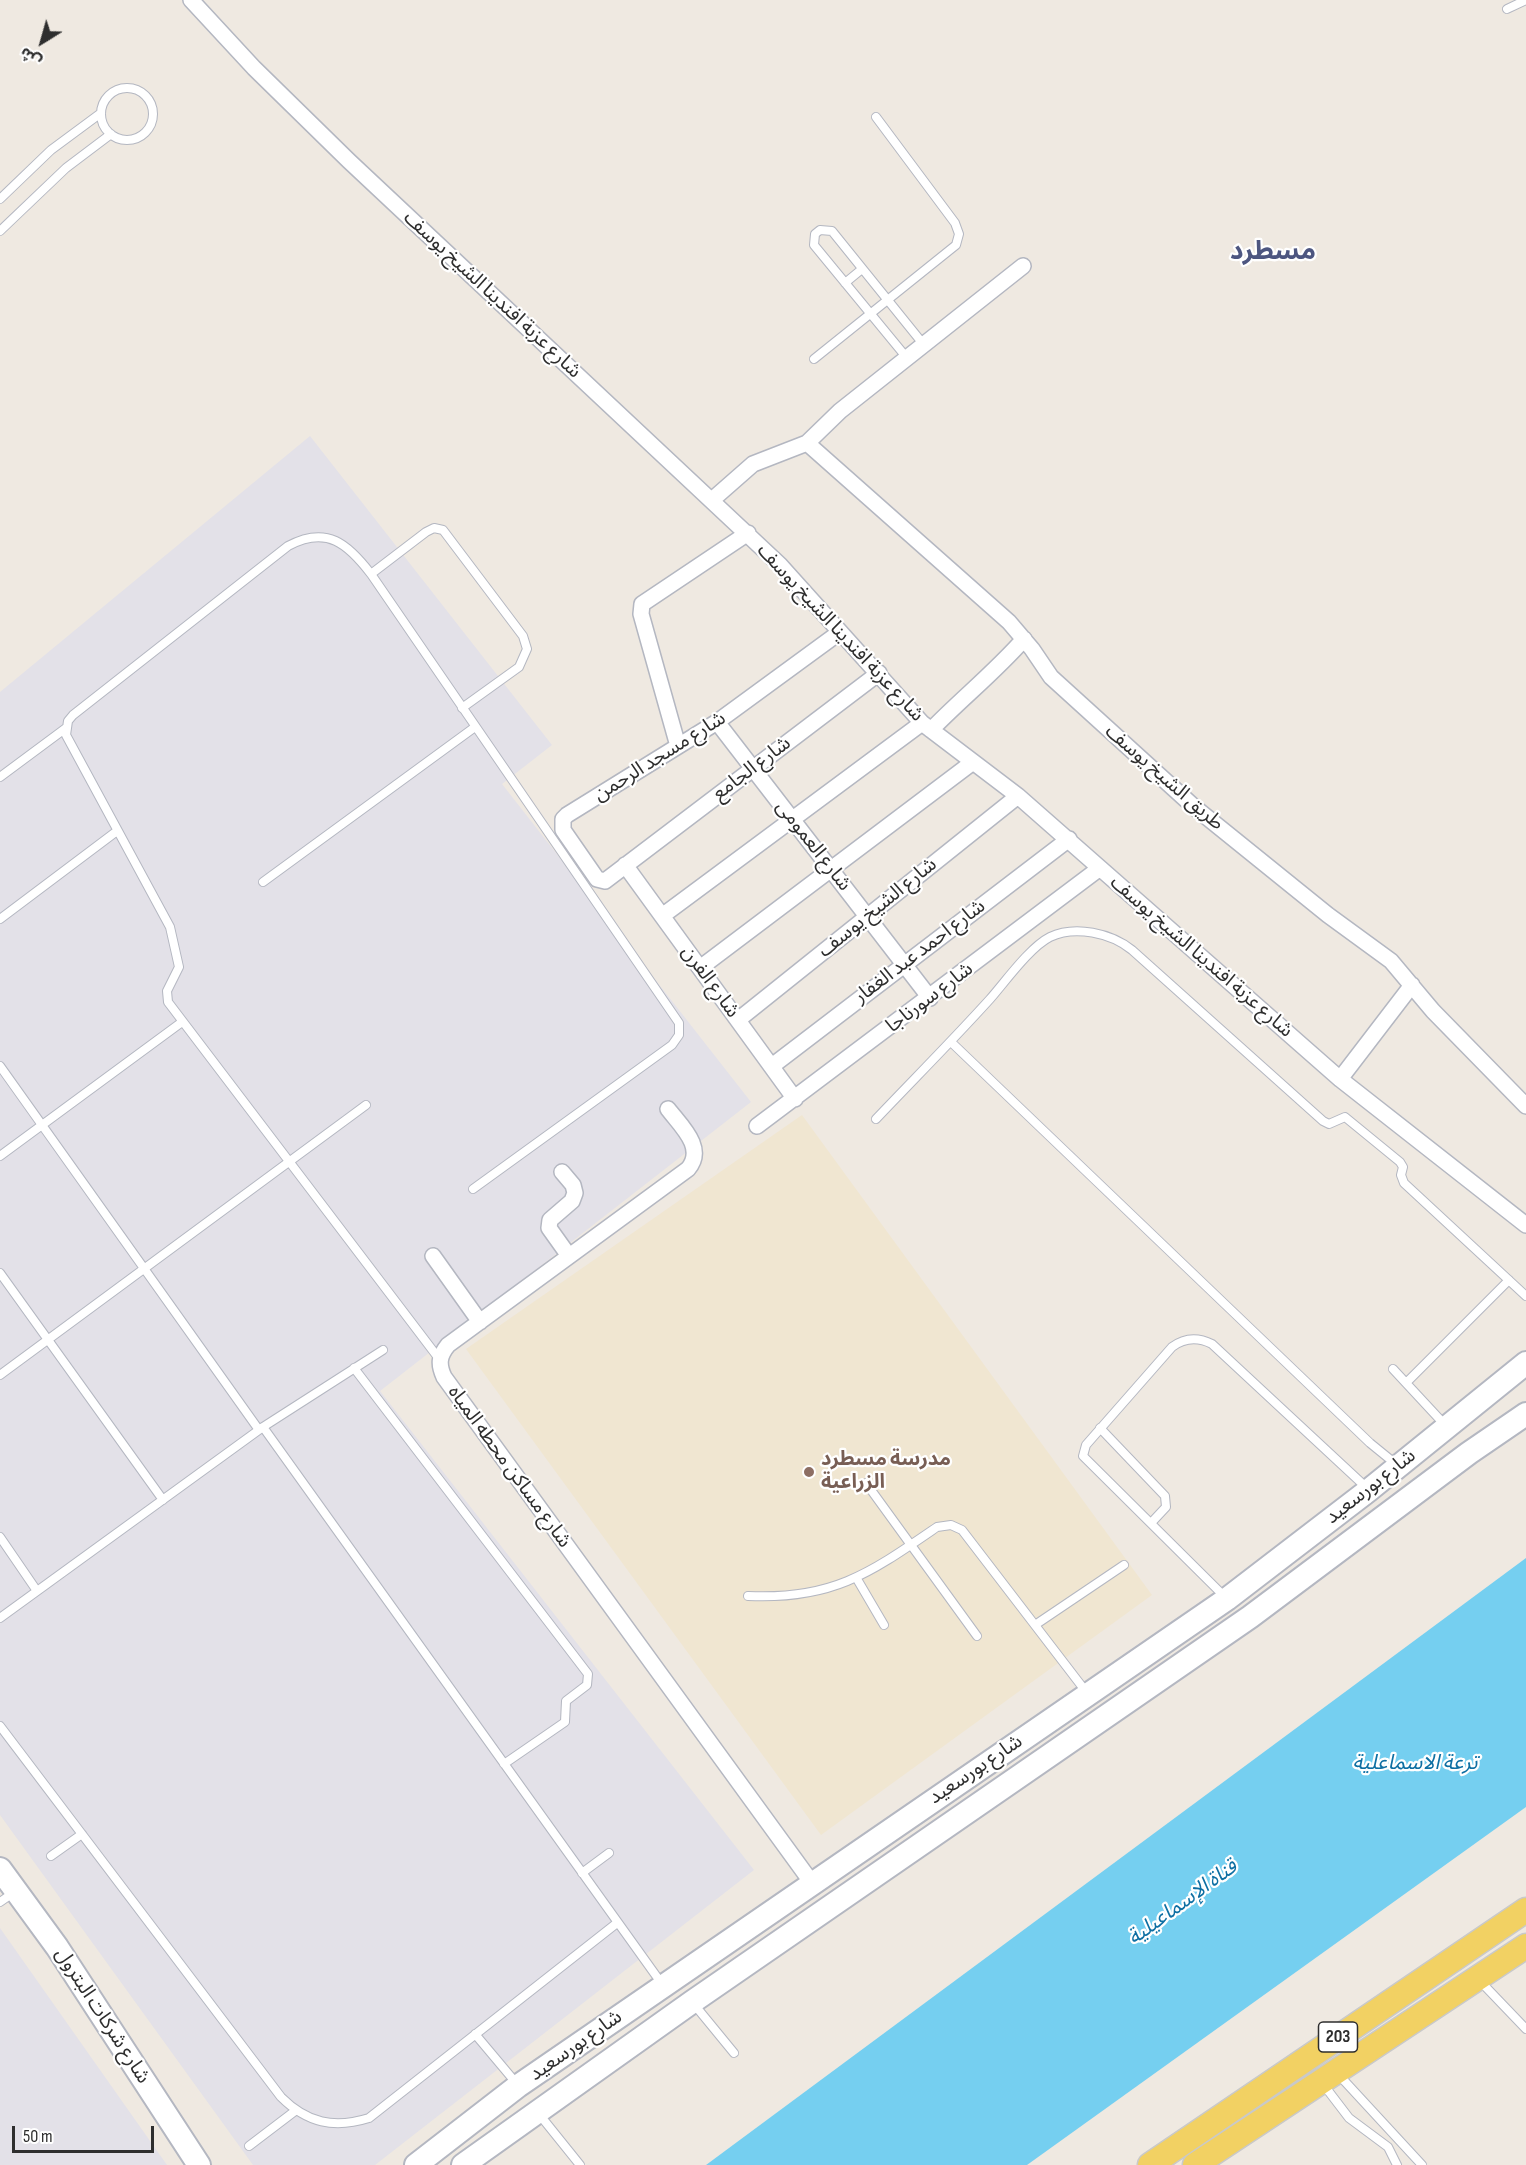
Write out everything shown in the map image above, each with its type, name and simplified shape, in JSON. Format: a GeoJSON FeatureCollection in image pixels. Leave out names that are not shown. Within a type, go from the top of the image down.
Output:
{"type":"FeatureCollection","features":[{"type":"Feature","properties":{"kind":"main road","name":"شارع بورسعيد"},"geometry":{"type":"LineString","coordinates":[[416,2165],[518,2086],[1227,1599],[1369,1490],[1526,1363]]}},
{"type":"Feature","properties":{"kind":"main road","name":"شارع بورسعيد"},"geometry":{"type":"LineString","coordinates":[[463,2165],[536,2110],[1250,1617],[1469,1453],[1526,1414]]}},
{"type":"Feature","properties":{"kind":"main road","name":"شارع شركات البترول"},"geometry":{"type":"LineString","coordinates":[[0,1869],[8,1897],[57,1947],[199,2165]]}},
{"type":"Feature","properties":{"kind":"main road","name":"203"},"geometry":{"type":"LineString","coordinates":[[1150,2165],[1526,1910]]}},
{"type":"Feature","properties":{"kind":"main road","name":"203"},"geometry":{"type":"LineString","coordinates":[[1195,2165],[1526,1946]]}},
{"type":"Feature","properties":{"kind":"street","name":"شارع عزبة افندينا الشيخ يوسف"},"geometry":{"type":"LineString","coordinates":[[191,0],[301,115],[748,533],[879,673],[926,727],[1018,796],[1069,839],[1340,1079],[1526,1225]]}},
{"type":"Feature","properties":{"kind":"street"},"geometry":{"type":"LineString","coordinates":[[712,500],[753,464],[807,442],[840,411],[1023,266]]}},
{"type":"Feature","properties":{"kind":"street","name":"طريق الشيخ يوسف"},"geometry":{"type":"LineString","coordinates":[[807,442],[1024,639],[1051,676],[1193,806],[1328,915],[1391,961],[1433,1011],[1526,1106]]}},
{"type":"Feature","properties":{"kind":"street"},"geometry":{"type":"LineString","coordinates":[[678,747],[641,614],[642,604],[748,533]]}},
{"type":"Feature","properties":{"kind":"street","name":"شارع مسجد الرحمن"},"geometry":{"type":"LineString","coordinates":[[625,865],[601,882],[563,830],[563,819],[717,722],[840,632]]}},
{"type":"Feature","properties":{"kind":"street"},"geometry":{"type":"LineString","coordinates":[[662,916],[792,819],[926,727],[995,672],[1024,639]]}},
{"type":"Feature","properties":{"kind":"street","name":"شارع الجامع"},"geometry":{"type":"LineString","coordinates":[[625,865],[879,673]]}},
{"type":"Feature","properties":{"kind":"street","name":"شارع العمومى"},"geometry":{"type":"LineString","coordinates":[[717,722],[930,999]]}},
{"type":"Feature","properties":{"kind":"street"},"geometry":{"type":"LineString","coordinates":[[700,968],[973,762]]}},
{"type":"Feature","properties":{"kind":"street","name":"شارع الشيخ يوسف"},"geometry":{"type":"LineString","coordinates":[[738,1020],[1018,796]]}},
{"type":"Feature","properties":{"kind":"street","name":"شارع احمد عبد الغفار"},"geometry":{"type":"LineString","coordinates":[[772,1066],[1069,839]]}},
{"type":"Feature","properties":{"kind":"street","name":"شارع الفرن"},"geometry":{"type":"LineString","coordinates":[[625,865],[795,1099]]}},
{"type":"Feature","properties":{"kind":"street","name":"شارع سورناجا"},"geometry":{"type":"LineString","coordinates":[[757,1126],[930,999],[1100,868]]}},
{"type":"Feature","properties":{"kind":"street"},"geometry":{"type":"LineString","coordinates":[[1340,1079],[1412,985]]}},
{"type":"Feature","properties":{"kind":"street"},"geometry":{"type":"LineString","coordinates":[[440,1360],[441,1354],[448,1345],[693,1164],[695,1150],[693,1143],[668,1109]]}},
{"type":"Feature","properties":{"kind":"street"},"geometry":{"type":"LineString","coordinates":[[562,1172],[575,1193],[572,1201],[550,1220],[549,1228],[569,1256]]}},
{"type":"Feature","properties":{"kind":"street"},"geometry":{"type":"LineString","coordinates":[[433,1256],[480,1322]]}},
{"type":"Feature","properties":{"kind":"street","name":"شارع مساكن محطه المياه"},"geometry":{"type":"LineString","coordinates":[[440,1360],[444,1377],[812,1883]]}},
{"type":"Feature","properties":{"kind":"lane"},"geometry":{"type":"LineString","coordinates":[[1507,9],[1526,0]]}},
{"type":"Feature","properties":{"kind":"lane"},"geometry":{"type":"LineString","coordinates":[[119,89],[135,89],[148,99],[152,106],[152,122],[142,135],[127,139],[111,134],[102,121],[101,113],[106,98],[119,89]]}},
{"type":"Feature","properties":{"kind":"lane"},"geometry":{"type":"LineString","coordinates":[[0,199],[67,137],[101,113]]}},
{"type":"Feature","properties":{"kind":"lane"},"geometry":{"type":"LineString","coordinates":[[814,359],[956,245],[959,234],[955,223],[876,117]]}},
{"type":"Feature","properties":{"kind":"lane"},"geometry":{"type":"LineString","coordinates":[[0,231],[66,168],[111,134]]}},
{"type":"Feature","properties":{"kind":"lane"},"geometry":{"type":"LineString","coordinates":[[907,358],[813,245],[815,234],[820,230],[832,231],[924,345]]}},
{"type":"Feature","properties":{"kind":"lane"},"geometry":{"type":"LineString","coordinates":[[845,283],[862,269]]}},
{"type":"Feature","properties":{"kind":"lane"},"geometry":{"type":"LineString","coordinates":[[371,574],[426,532],[434,528],[443,530],[523,636],[527,649],[519,667],[462,708]]}},
{"type":"Feature","properties":{"kind":"lane"},"geometry":{"type":"LineString","coordinates":[[0,777],[66,728],[73,715],[298,541],[318,537],[338,541],[355,553],[677,1018],[680,1029],[672,1045],[473,1188]]}},
{"type":"Feature","properties":{"kind":"lane"},"geometry":{"type":"LineString","coordinates":[[263,882],[475,727]]}},
{"type":"Feature","properties":{"kind":"lane"},"geometry":{"type":"LineString","coordinates":[[66,728],[68,742],[165,917],[175,942],[179,967],[166,997],[182,1022],[288,1163],[440,1360]]}},
{"type":"Feature","properties":{"kind":"lane"},"geometry":{"type":"LineString","coordinates":[[1,917],[117,831]]}},
{"type":"Feature","properties":{"kind":"lane"},"geometry":{"type":"LineString","coordinates":[[876,1119],[951,1042],[1041,942],[1057,934],[1073,932],[1101,935],[1118,940],[1132,950],[1323,1121],[1329,1124],[1345,1117],[1400,1162],[1403,1167],[1401,1175],[1404,1182],[1526,1296]]}},
{"type":"Feature","properties":{"kind":"lane"},"geometry":{"type":"LineString","coordinates":[[0,1156],[182,1022]]}},
{"type":"Feature","properties":{"kind":"lane"},"geometry":{"type":"LineString","coordinates":[[951,1042],[1361,1435],[1398,1466]]}},
{"type":"Feature","properties":{"kind":"lane"},"geometry":{"type":"LineString","coordinates":[[0,1066],[144,1269],[663,1985]]}},
{"type":"Feature","properties":{"kind":"lane"},"geometry":{"type":"LineString","coordinates":[[0,1376],[366,1105]]}},
{"type":"Feature","properties":{"kind":"lane"},"geometry":{"type":"LineString","coordinates":[[0,1273],[163,1500]]}},
{"type":"Feature","properties":{"kind":"lane"},"geometry":{"type":"LineString","coordinates":[[1406,1383],[1509,1280]]}},
{"type":"Feature","properties":{"kind":"lane"},"geometry":{"type":"LineString","coordinates":[[1227,1599],[1083,1456],[1083,1448],[1172,1347],[1182,1341],[1200,1339],[1217,1348],[1369,1490]]}},
{"type":"Feature","properties":{"kind":"lane"},"geometry":{"type":"LineString","coordinates":[[0,1618],[261,1428],[383,1350]]}},
{"type":"Feature","properties":{"kind":"lane"},"geometry":{"type":"LineString","coordinates":[[354,1368],[588,1674],[586,1685],[566,1701],[565,1722],[504,1764]]}},
{"type":"Feature","properties":{"kind":"lane"},"geometry":{"type":"LineString","coordinates":[[1393,1369],[1446,1427]]}},
{"type":"Feature","properties":{"kind":"lane"},"geometry":{"type":"LineString","coordinates":[[1100,1428],[1165,1496],[1166,1507],[1151,1523]]}},
{"type":"Feature","properties":{"kind":"lane"},"geometry":{"type":"LineString","coordinates":[[866,1483],[977,1636]]}},
{"type":"Feature","properties":{"kind":"lane"},"geometry":{"type":"LineString","coordinates":[[748,1596],[803,1594],[857,1579],[937,1527],[944,1524],[957,1527],[1088,1694]]}},
{"type":"Feature","properties":{"kind":"lane"},"geometry":{"type":"LineString","coordinates":[[0,1537],[37,1591]]}},
{"type":"Feature","properties":{"kind":"lane"},"geometry":{"type":"LineString","coordinates":[[1035,1626],[1124,1565]]}},
{"type":"Feature","properties":{"kind":"lane"},"geometry":{"type":"LineString","coordinates":[[857,1579],[884,1625]]}},
{"type":"Feature","properties":{"kind":"lane"},"geometry":{"type":"LineString","coordinates":[[0,1726],[281,2097],[306,2118],[331,2123],[369,2118],[617,1923]]}},
{"type":"Feature","properties":{"kind":"lane"},"geometry":{"type":"LineString","coordinates":[[51,1856],[82,1834]]}},
{"type":"Feature","properties":{"kind":"lane"},"geometry":{"type":"LineString","coordinates":[[582,1873],[609,1853]]}},
{"type":"Feature","properties":{"kind":"lane"},"geometry":{"type":"LineString","coordinates":[[1477,1978],[1526,2029]]}},
{"type":"Feature","properties":{"kind":"lane"},"geometry":{"type":"LineString","coordinates":[[692,2002],[734,2053]]}},
{"type":"Feature","properties":{"kind":"lane"},"geometry":{"type":"LineString","coordinates":[[475,2034],[518,2086]]}},
{"type":"Feature","properties":{"kind":"lane"},"geometry":{"type":"LineString","coordinates":[[1328,2075],[1398,2139],[1422,2165]]}},
{"type":"Feature","properties":{"kind":"lane"},"geometry":{"type":"LineString","coordinates":[[1328,2075],[1339,2108],[1388,2148],[1397,2165]]}},
{"type":"Feature","properties":{"kind":"lane"},"geometry":{"type":"LineString","coordinates":[[536,2110],[580,2165]]}},
{"type":"Feature","properties":{"kind":"lane"},"geometry":{"type":"LineString","coordinates":[[249,2146],[296,2111]]}},
{"type":"Feature","properties":{"kind":"lane"},"geometry":{"type":"LineString","coordinates":[[1388,2148],[1398,2139]]}},
{"type":"Feature","properties":{"kind":"shaded area"},"geometry":{"type":"Polygon","coordinates":[[[310,436],[552,745],[502,784],[751,1102],[380,1391],[754,1870],[375,2165],[253,2165],[0,1815],[0,692],[310,436]]]}},
{"type":"Feature","properties":{"kind":"shaded area","name":"مدرسة مسطرد الزراعية"},"geometry":{"type":"Polygon","coordinates":[[[802,1115],[1152,1595],[821,1835],[466,1349],[802,1115]]]}},
{"type":"Feature","properties":{"kind":"shaded area"},"geometry":{"type":"Polygon","coordinates":[[[0,1928],[167,2165],[0,2165],[0,1928]]]}},
{"type":"Feature","properties":{"kind":"water","name":"ترعة الاسماعلية"},"geometry":{"type":"Polygon","coordinates":[[[1526,1558],[1526,1807],[1027,2165],[706,2165],[1526,1558]]]}},
{"type":"Feature","properties":{"kind":"place","name":"مدرسة مسطرد الزراعية"},"geometry":{"type":"Point","coordinates":[809,1472]}},
{"type":"Feature","properties":{"kind":"district","name":"مسطرد"},"geometry":{"type":"Point","coordinates":[1273,252]}},
{"type":"Feature","properties":{"kind":"water label","name":"قناة الإسماعيلية"},"geometry":{"type":"Point","coordinates":[1183,1903]}}]}
